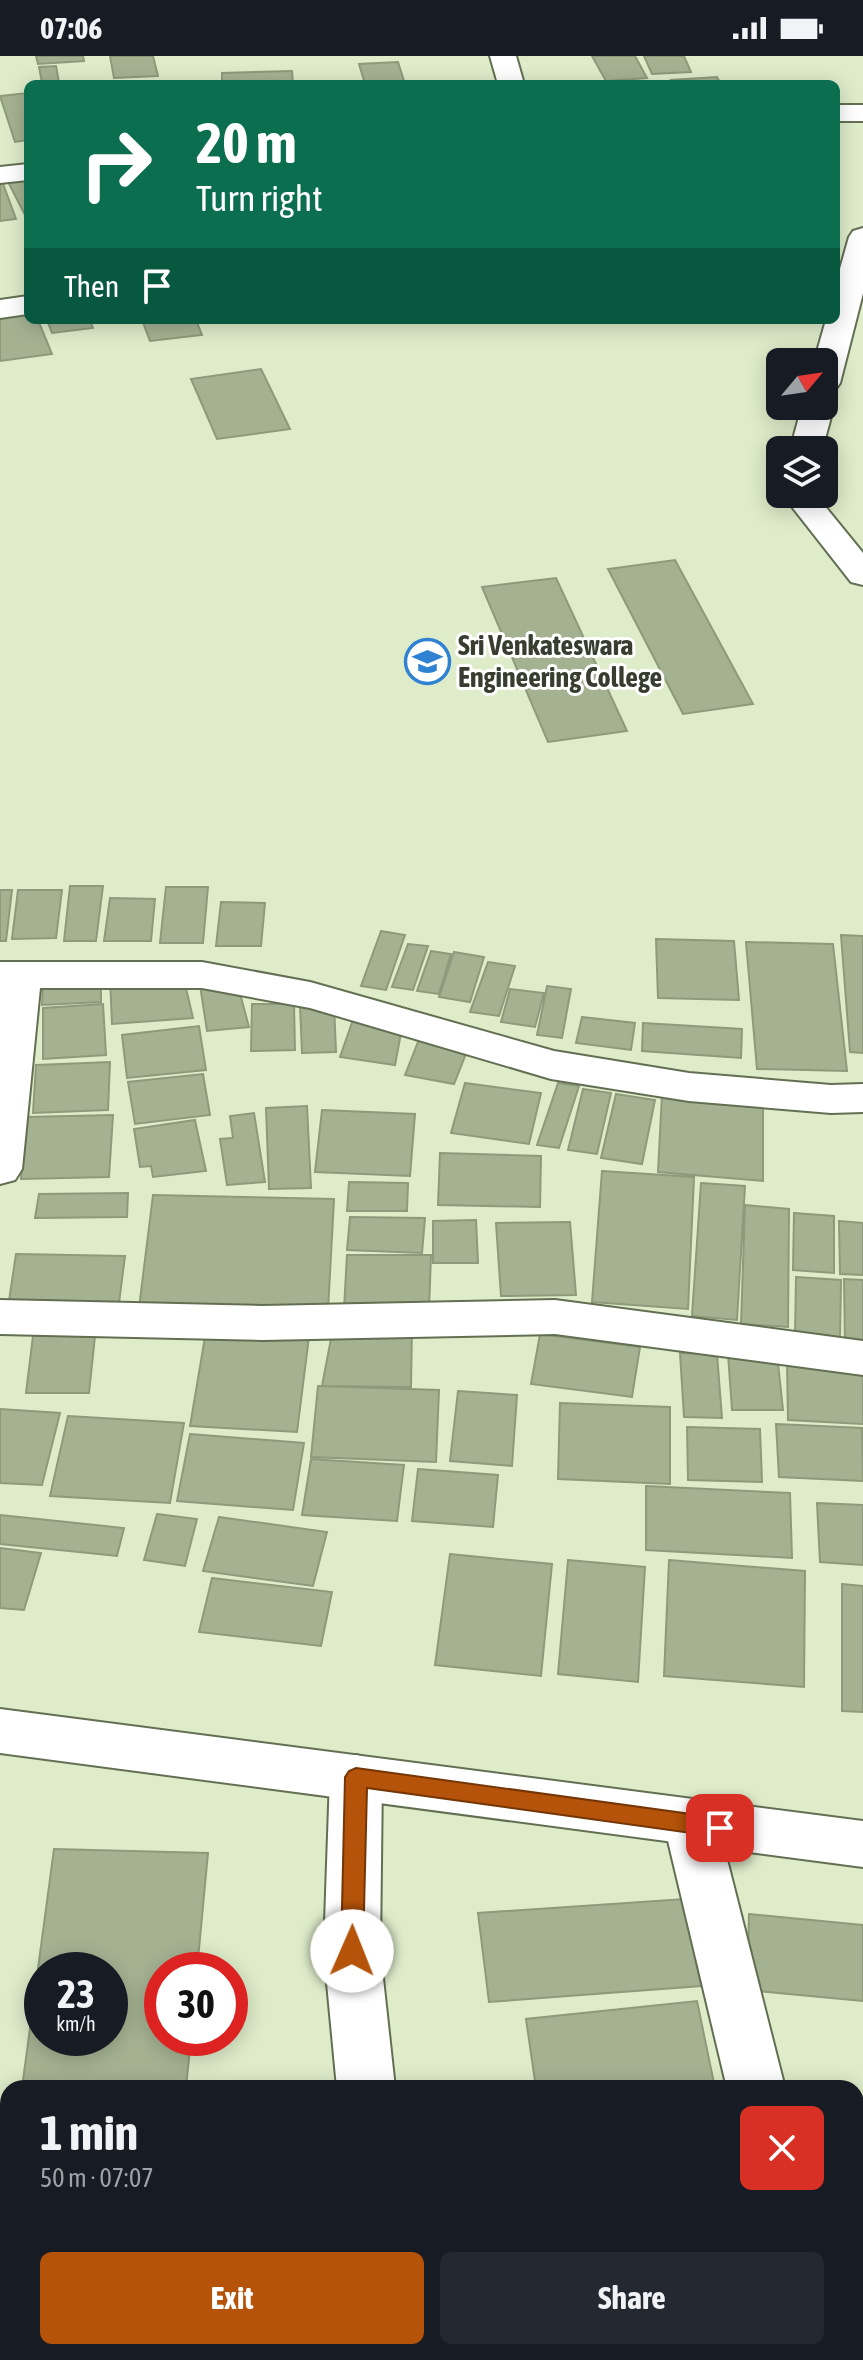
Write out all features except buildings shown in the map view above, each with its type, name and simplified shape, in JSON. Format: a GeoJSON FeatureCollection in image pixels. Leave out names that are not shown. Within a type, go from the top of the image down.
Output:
{"type":"FeatureCollection","features":[{"type":"Feature","properties":{"kind":"street"},"geometry":{"type":"LineString","coordinates":[[503,56],[510,80]]}},
{"type":"Feature","properties":{"kind":"street"},"geometry":{"type":"LineString","coordinates":[[840,113],[863,113]]}},
{"type":"Feature","properties":{"kind":"street"},"geometry":{"type":"LineString","coordinates":[[0,175],[24,172]]}},
{"type":"Feature","properties":{"kind":"street"},"geometry":{"type":"LineString","coordinates":[[840,323],[863,237]]}},
{"type":"Feature","properties":{"kind":"street"},"geometry":{"type":"LineString","coordinates":[[0,309],[24,306]]}},
{"type":"Feature","properties":{"kind":"street"},"geometry":{"type":"LineString","coordinates":[[833,348],[840,324]]}},
{"type":"Feature","properties":{"kind":"street"},"geometry":{"type":"LineString","coordinates":[[809,508],[863,575]]}},
{"type":"Feature","properties":{"kind":"street"},"geometry":{"type":"LineString","coordinates":[[0,1169],[11,975],[202,975],[310,995],[430,1027],[551,1065],[689,1087],[831,1099],[863,1098]]}},
{"type":"Feature","properties":{"kind":"street"},"geometry":{"type":"LineString","coordinates":[[0,1317],[262,1323],[555,1317],[863,1358]]}},
{"type":"Feature","properties":{"kind":"street"},"geometry":{"type":"LineString","coordinates":[[0,1731],[691,1824],[863,1844]]}},
{"type":"Feature","properties":{"kind":"street"},"geometry":{"type":"LineString","coordinates":[[356,1777],[352,1951],[365,2080]]}},
{"type":"Feature","properties":{"kind":"street"},"geometry":{"type":"LineString","coordinates":[[691,1824],[754,2080]]}},
{"type":"Feature","properties":{"kind":"place","name":"Sri Venkateswara Engineering College"},"geometry":{"type":"Point","coordinates":[427,661]}},
{"type":"Feature","properties":{"kind":"route"},"geometry":{"type":"LineString","coordinates":[[352,1951],[356,1777],[720,1828]]}}]}
